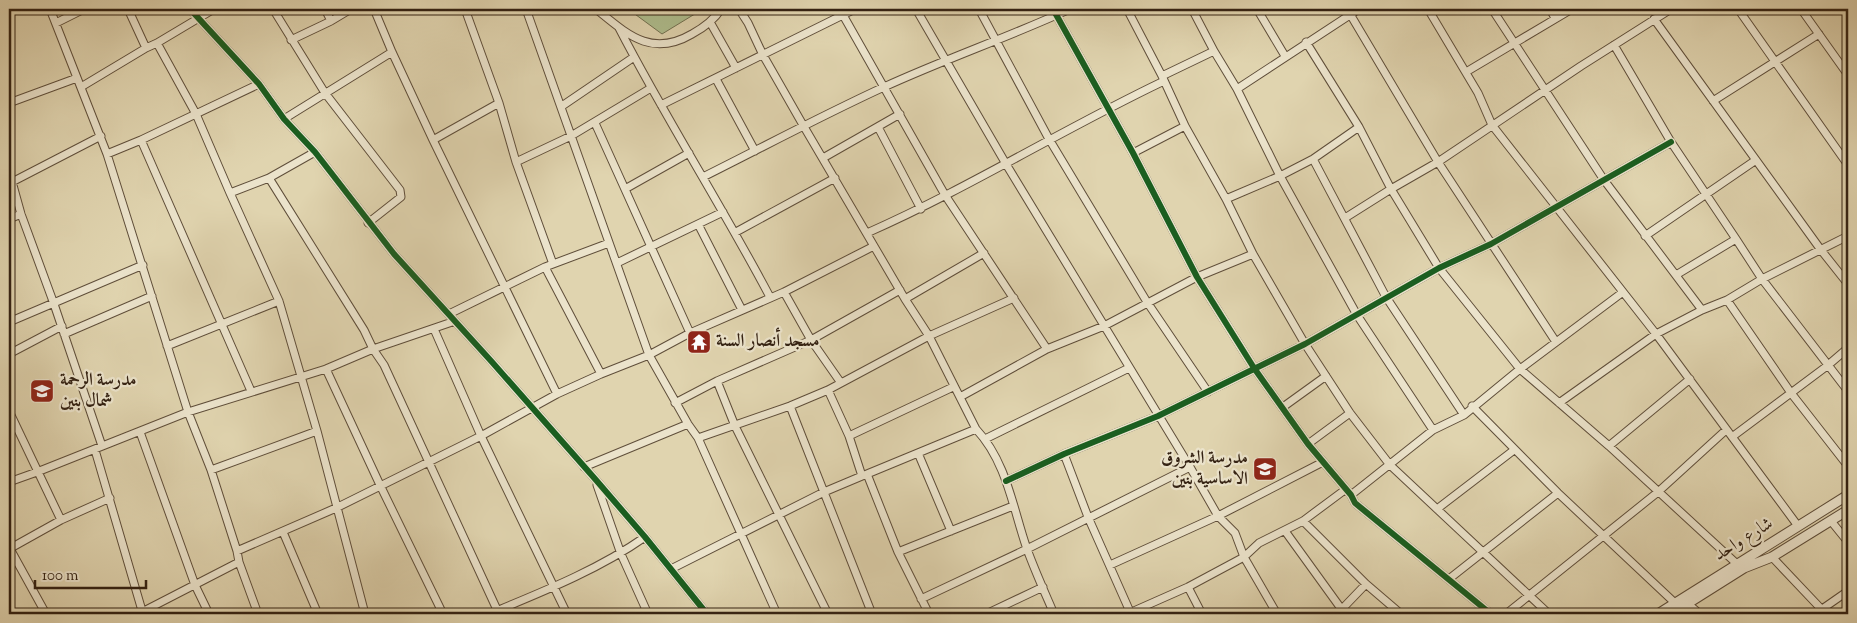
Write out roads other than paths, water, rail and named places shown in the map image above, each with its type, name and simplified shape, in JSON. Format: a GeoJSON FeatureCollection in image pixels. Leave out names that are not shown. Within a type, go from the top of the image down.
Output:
{"type":"FeatureCollection","features":[{"type":"Feature","properties":{"kind":"street"},"geometry":{"type":"LineString","coordinates":[[50,9],[101,136],[188,412],[211,470],[239,562],[258,614]]}},
{"type":"Feature","properties":{"kind":"street"},"geometry":{"type":"LineString","coordinates":[[56,24],[84,9]]}},
{"type":"Feature","properties":{"kind":"street"},"geometry":{"type":"LineString","coordinates":[[128,9],[146,48]]}},
{"type":"Feature","properties":{"kind":"street"},"geometry":{"type":"LineString","coordinates":[[190,9],[259,84],[284,119],[315,152],[394,254],[596,480],[707,614]]}},
{"type":"Feature","properties":{"kind":"street"},"geometry":{"type":"LineString","coordinates":[[82,87],[214,9]]}},
{"type":"Feature","properties":{"kind":"street"},"geometry":{"type":"LineString","coordinates":[[272,9],[325,93],[400,190],[401,197],[368,222]]}},
{"type":"Feature","properties":{"kind":"street"},"geometry":{"type":"LineString","coordinates":[[325,9],[331,21]]}},
{"type":"Feature","properties":{"kind":"street"},"geometry":{"type":"LineString","coordinates":[[291,40],[351,9]]}},
{"type":"Feature","properties":{"kind":"street"},"geometry":{"type":"LineString","coordinates":[[374,9],[433,140],[557,394]]}},
{"type":"Feature","properties":{"kind":"street"},"geometry":{"type":"LineString","coordinates":[[465,9],[499,102],[516,162],[553,264]]}},
{"type":"Feature","properties":{"kind":"street"},"geometry":{"type":"LineString","coordinates":[[526,9],[649,355],[675,403],[698,438],[777,614]]}},
{"type":"Feature","properties":{"kind":"street"},"geometry":{"type":"LineString","coordinates":[[596,9],[632,37],[668,45],[691,35],[710,22],[721,9]]}},
{"type":"Feature","properties":{"kind":"street"},"geometry":{"type":"LineString","coordinates":[[739,9],[803,125],[905,299],[929,336],[953,387],[976,429],[985,439],[1010,490],[1027,550],[1054,614]]}},
{"type":"Feature","properties":{"kind":"street"},"geometry":{"type":"LineString","coordinates":[[661,105],[855,9]]}},
{"type":"Feature","properties":{"kind":"street"},"geometry":{"type":"LineString","coordinates":[[916,9],[1006,164],[1218,516],[1235,533],[1244,557],[1277,614]]}},
{"type":"Feature","properties":{"kind":"street"},"geometry":{"type":"LineString","coordinates":[[979,9],[1049,139],[1147,302],[1208,392]]}},
{"type":"Feature","properties":{"kind":"street"},"geometry":{"type":"LineString","coordinates":[[703,177],[803,125],[884,87],[946,59],[995,41],[1054,12],[1070,9]]}},
{"type":"Feature","properties":{"kind":"street"},"geometry":{"type":"LineString","coordinates":[[1127,9],[1163,78],[1185,126],[1226,199],[1253,254],[1305,344],[1350,413],[1390,465],[1549,614]]}},
{"type":"Feature","properties":{"kind":"street"},"geometry":{"type":"LineString","coordinates":[[1192,9],[1237,89],[1280,176],[1357,315],[1433,430]]}},
{"type":"Feature","properties":{"kind":"street"},"geometry":{"type":"LineString","coordinates":[[1257,9],[1285,56]]}},
{"type":"Feature","properties":{"kind":"street"},"geometry":{"type":"LineString","coordinates":[[1237,89],[1359,9]]}},
{"type":"Feature","properties":{"kind":"street"},"geometry":{"type":"LineString","coordinates":[[1428,9],[1478,93],[1492,126],[1656,334],[1798,526]]}},
{"type":"Feature","properties":{"kind":"street"},"geometry":{"type":"LineString","coordinates":[[1492,9],[1604,180],[1702,310]]}},
{"type":"Feature","properties":{"kind":"street"},"geometry":{"type":"LineString","coordinates":[[1550,9],[1555,18]]}},
{"type":"Feature","properties":{"kind":"street"},"geometry":{"type":"LineString","coordinates":[[1466,72],[1572,9]]}},
{"type":"Feature","properties":{"kind":"street"},"geometry":{"type":"LineString","coordinates":[[1345,218],[1390,189],[1438,162],[1545,89],[1670,9]]}},
{"type":"Feature","properties":{"kind":"street"},"geometry":{"type":"LineString","coordinates":[[1738,9],[1848,165]]}},
{"type":"Feature","properties":{"kind":"street"},"geometry":{"type":"LineString","coordinates":[[1801,9],[1848,75]]}},
{"type":"Feature","properties":{"kind":"street"},"geometry":{"type":"LineString","coordinates":[[1054,12],[1133,153],[1197,277],[1254,368],[1308,444],[1352,495],[1355,503],[1491,614]]}},
{"type":"Feature","properties":{"kind":"street"},"geometry":{"type":"LineString","coordinates":[[843,14],[945,195],[1047,348]]}},
{"type":"Feature","properties":{"kind":"street"},"geometry":{"type":"LineString","coordinates":[[1350,14],[1438,162],[1556,342]]}},
{"type":"Feature","properties":{"kind":"street"},"geometry":{"type":"LineString","coordinates":[[1654,19],[1821,250],[1848,284]]}},
{"type":"Feature","properties":{"kind":"street"},"geometry":{"type":"LineString","coordinates":[[710,22],[736,68]]}},
{"type":"Feature","properties":{"kind":"street"},"geometry":{"type":"LineString","coordinates":[[619,28],[651,88],[736,232],[770,297]]}},
{"type":"Feature","properties":{"kind":"street"},"geometry":{"type":"LineString","coordinates":[[1713,101],[1819,34]]}},
{"type":"Feature","properties":{"kind":"street"},"geometry":{"type":"LineString","coordinates":[[1306,42],[1359,127],[1390,189],[1439,268],[1520,369],[1609,446],[1737,564]]}},
{"type":"Feature","properties":{"kind":"street"},"geometry":{"type":"LineString","coordinates":[[157,43],[196,114],[279,301],[317,432],[365,614]]}},
{"type":"Feature","properties":{"kind":"street"},"geometry":{"type":"LineString","coordinates":[[1614,45],[1671,142],[1762,279],[1848,391]]}},
{"type":"Feature","properties":{"kind":"street"},"geometry":{"type":"LineString","coordinates":[[866,233],[921,209],[1214,51]]}},
{"type":"Feature","properties":{"kind":"street"},"geometry":{"type":"LineString","coordinates":[[284,119],[392,52]]}},
{"type":"Feature","properties":{"kind":"street"},"geometry":{"type":"LineString","coordinates":[[562,106],[634,57]]}},
{"type":"Feature","properties":{"kind":"street"},"geometry":{"type":"LineString","coordinates":[[9,103],[77,78]]}},
{"type":"Feature","properties":{"kind":"street"},"geometry":{"type":"LineString","coordinates":[[716,79],[755,151]]}},
{"type":"Feature","properties":{"kind":"street"},"geometry":{"type":"LineString","coordinates":[[107,154],[141,140],[259,84]]}},
{"type":"Feature","properties":{"kind":"street"},"geometry":{"type":"LineString","coordinates":[[516,162],[595,123],[651,88]]}},
{"type":"Feature","properties":{"kind":"street"},"geometry":{"type":"LineString","coordinates":[[433,140],[499,102]]}},
{"type":"Feature","properties":{"kind":"street"},"geometry":{"type":"LineString","coordinates":[[823,158],[900,114]]}},
{"type":"Feature","properties":{"kind":"street"},"geometry":{"type":"LineString","coordinates":[[595,123],[690,333]]}},
{"type":"Feature","properties":{"kind":"street"},"geometry":{"type":"LineString","coordinates":[[1133,153],[1185,126]]}},
{"type":"Feature","properties":{"kind":"street"},"geometry":{"type":"LineString","coordinates":[[878,127],[921,209]]}},
{"type":"Feature","properties":{"kind":"street"},"geometry":{"type":"LineString","coordinates":[[1226,199],[1280,176],[1313,159],[1359,127]]}},
{"type":"Feature","properties":{"kind":"street"},"geometry":{"type":"LineString","coordinates":[[12,182],[101,136]]}},
{"type":"Feature","properties":{"kind":"street"},"geometry":{"type":"LineString","coordinates":[[141,140],[251,391]]}},
{"type":"Feature","properties":{"kind":"street"},"geometry":{"type":"LineString","coordinates":[[1006,481],[1064,454],[1158,416],[1305,344],[1439,268],[1491,244],[1671,142]]}},
{"type":"Feature","properties":{"kind":"street"},"geometry":{"type":"LineString","coordinates":[[230,193],[269,178],[315,152]]}},
{"type":"Feature","properties":{"kind":"street"},"geometry":{"type":"LineString","coordinates":[[625,189],[689,153]]}},
{"type":"Feature","properties":{"kind":"street"},"geometry":{"type":"LineString","coordinates":[[1313,159],[1386,297],[1464,414]]}},
{"type":"Feature","properties":{"kind":"street"},"geometry":{"type":"LineString","coordinates":[[1645,236],[1756,160]]}},
{"type":"Feature","properties":{"kind":"street"},"geometry":{"type":"LineString","coordinates":[[9,171],[21,214],[62,326],[102,446]]}},
{"type":"Feature","properties":{"kind":"street"},"geometry":{"type":"LineString","coordinates":[[269,178],[384,365],[498,613]]}},
{"type":"Feature","properties":{"kind":"street"},"geometry":{"type":"LineString","coordinates":[[736,232],[835,178]]}},
{"type":"Feature","properties":{"kind":"street"},"geometry":{"type":"LineString","coordinates":[[617,263],[723,212]]}},
{"type":"Feature","properties":{"kind":"street"},"geometry":{"type":"LineString","coordinates":[[9,219],[21,214]]}},
{"type":"Feature","properties":{"kind":"street"},"geometry":{"type":"LineString","coordinates":[[698,224],[742,310]]}},
{"type":"Feature","properties":{"kind":"street"},"geometry":{"type":"LineString","coordinates":[[1559,403],[1656,334],[1702,310],[1727,300],[1762,279],[1848,236]]}},
{"type":"Feature","properties":{"kind":"street"},"geometry":{"type":"LineString","coordinates":[[1676,275],[1736,239]]}},
{"type":"Feature","properties":{"kind":"street"},"geometry":{"type":"LineString","coordinates":[[449,314],[545,267],[610,244]]}},
{"type":"Feature","properties":{"kind":"street"},"geometry":{"type":"LineString","coordinates":[[237,551],[336,508],[481,436],[557,394],[649,355],[690,333],[784,292],[874,246]]}},
{"type":"Feature","properties":{"kind":"street"},"geometry":{"type":"LineString","coordinates":[[905,299],[984,253]]}},
{"type":"Feature","properties":{"kind":"street"},"geometry":{"type":"LineString","coordinates":[[960,397],[1047,348],[1104,326],[1197,277],[1253,254]]}},
{"type":"Feature","properties":{"kind":"street"},"geometry":{"type":"LineString","coordinates":[[9,322],[143,265]]}},
{"type":"Feature","properties":{"kind":"street"},"geometry":{"type":"LineString","coordinates":[[545,267],[601,374]]}},
{"type":"Feature","properties":{"kind":"street"},"geometry":{"type":"LineString","coordinates":[[675,403],[717,381],[811,340],[900,290]]}},
{"type":"Feature","properties":{"kind":"street"},"geometry":{"type":"LineString","coordinates":[[784,292],[811,340],[841,383]]}},
{"type":"Feature","properties":{"kind":"street"},"geometry":{"type":"LineString","coordinates":[[1352,495],[1433,430],[1464,414],[1520,369],[1623,292]]}},
{"type":"Feature","properties":{"kind":"street"},"geometry":{"type":"LineString","coordinates":[[64,334],[152,296]]}},
{"type":"Feature","properties":{"kind":"street"},"geometry":{"type":"LineString","coordinates":[[698,438],[790,406],[828,390],[929,336],[1014,298]]}},
{"type":"Feature","properties":{"kind":"street"},"geometry":{"type":"LineString","coordinates":[[1727,300],[1791,393],[1848,466]]}},
{"type":"Feature","properties":{"kind":"street"},"geometry":{"type":"LineString","coordinates":[[167,346],[279,301]]}},
{"type":"Feature","properties":{"kind":"street"},"geometry":{"type":"LineString","coordinates":[[9,482],[188,412],[326,369],[373,349],[455,321]]}},
{"type":"Feature","properties":{"kind":"street"},"geometry":{"type":"LineString","coordinates":[[9,354],[62,326]]}},
{"type":"Feature","properties":{"kind":"street"},"geometry":{"type":"LineString","coordinates":[[434,329],[481,436],[567,614]]}},
{"type":"Feature","properties":{"kind":"street"},"geometry":{"type":"LineString","coordinates":[[1732,437],[1848,348]]}},
{"type":"Feature","properties":{"kind":"street"},"geometry":{"type":"LineString","coordinates":[[985,439],[1129,368]]}},
{"type":"Feature","properties":{"kind":"street"},"geometry":{"type":"LineString","coordinates":[[326,369],[443,614]]}},
{"type":"Feature","properties":{"kind":"street"},"geometry":{"type":"LineString","coordinates":[[1283,407],[1326,376]]}},
{"type":"Feature","properties":{"kind":"street"},"geometry":{"type":"LineString","coordinates":[[1609,446],[1690,379]]}},
{"type":"Feature","properties":{"kind":"street"},"geometry":{"type":"LineString","coordinates":[[717,381],[735,426],[828,614]]}},
{"type":"Feature","properties":{"kind":"street"},"geometry":{"type":"LineString","coordinates":[[849,436],[953,387]]}},
{"type":"Feature","properties":{"kind":"street"},"geometry":{"type":"LineString","coordinates":[[828,390],[898,552],[929,614]]}},
{"type":"Feature","properties":{"kind":"street"},"geometry":{"type":"LineString","coordinates":[[790,406],[872,614]]}},
{"type":"Feature","properties":{"kind":"street"},"geometry":{"type":"LineString","coordinates":[[1472,406],[1558,493],[1675,603],[1688,604],[1700,614]]}},
{"type":"Feature","properties":{"kind":"street"},"geometry":{"type":"LineString","coordinates":[[9,411],[61,520]]}},
{"type":"Feature","properties":{"kind":"street"},"geometry":{"type":"LineString","coordinates":[[1308,444],[1350,413]]}},
{"type":"Feature","properties":{"kind":"street"},"geometry":{"type":"LineString","coordinates":[[584,467],[688,424]]}},
{"type":"Feature","properties":{"kind":"street"},"geometry":{"type":"LineString","coordinates":[[671,569],[780,516],[824,492],[976,429]]}},
{"type":"Feature","properties":{"kind":"street"},"geometry":{"type":"LineString","coordinates":[[1506,614],[1658,492],[1726,430]]}},
{"type":"Feature","properties":{"kind":"street"},"geometry":{"type":"LineString","coordinates":[[140,432],[195,585],[209,614]]}},
{"type":"Feature","properties":{"kind":"street"},"geometry":{"type":"LineString","coordinates":[[211,470],[317,432]]}},
{"type":"Feature","properties":{"kind":"street"},"geometry":{"type":"LineString","coordinates":[[94,450],[110,498],[141,614],[239,562]]}},
{"type":"Feature","properties":{"kind":"street"},"geometry":{"type":"LineString","coordinates":[[1437,509],[1514,450]]}},
{"type":"Feature","properties":{"kind":"street"},"geometry":{"type":"LineString","coordinates":[[918,453],[951,531]]}},
{"type":"Feature","properties":{"kind":"street"},"geometry":{"type":"LineString","coordinates":[[1064,454],[1088,518],[1110,565],[1129,614],[1188,587],[1244,557],[1259,544],[1303,521],[1346,489]]}},
{"type":"Feature","properties":{"kind":"street"},"geometry":{"type":"LineString","coordinates":[[1110,565],[1218,516],[1323,462]]}},
{"type":"Feature","properties":{"kind":"street"},"geometry":{"type":"LineString","coordinates":[[921,600],[1027,550],[1190,467]]}},
{"type":"Feature","properties":{"kind":"street"},"geometry":{"type":"LineString","coordinates":[[596,480],[621,554],[648,614]]}},
{"type":"Feature","properties":{"kind":"street"},"geometry":{"type":"LineString","coordinates":[[1449,579],[1558,493]]}},
{"type":"Feature","properties":{"kind":"street","name":"شارع واحد"},"geometry":{"type":"LineString","coordinates":[[1658,614],[1848,495]]}},
{"type":"Feature","properties":{"kind":"street"},"geometry":{"type":"LineString","coordinates":[[46,614],[9,548],[61,520],[110,498]]}},
{"type":"Feature","properties":{"kind":"street"},"geometry":{"type":"LineString","coordinates":[[898,552],[1013,506]]}},
{"type":"Feature","properties":{"kind":"street","name":"شارع واحد"},"geometry":{"type":"LineString","coordinates":[[1671,614],[1744,568],[1772,557],[1848,510]]}},
{"type":"Feature","properties":{"kind":"street"},"geometry":{"type":"LineString","coordinates":[[1303,521],[1366,584],[1401,614]]}},
{"type":"Feature","properties":{"kind":"street"},"geometry":{"type":"LineString","coordinates":[[1831,521],[1848,542]]}},
{"type":"Feature","properties":{"kind":"street"},"geometry":{"type":"LineString","coordinates":[[283,532],[318,614]]}},
{"type":"Feature","properties":{"kind":"street"},"geometry":{"type":"LineString","coordinates":[[1285,532],[1343,611],[1366,584]]}},
{"type":"Feature","properties":{"kind":"street"},"geometry":{"type":"LineString","coordinates":[[490,614],[498,613],[621,554],[645,537]]}},
{"type":"Feature","properties":{"kind":"street"},"geometry":{"type":"LineString","coordinates":[[1772,557],[1824,612]]}},
{"type":"Feature","properties":{"kind":"street"},"geometry":{"type":"LineString","coordinates":[[986,614],[1043,587]]}},
{"type":"Feature","properties":{"kind":"street"},"geometry":{"type":"LineString","coordinates":[[1188,587],[1202,614]]}},
{"type":"Feature","properties":{"kind":"street"},"geometry":{"type":"LineString","coordinates":[[1815,614],[1824,612],[1848,591]]}},
{"type":"Feature","properties":{"kind":"place","name":"مسجد أنصار السنة"},"geometry":{"type":"Point","coordinates":[699,342]}},
{"type":"Feature","properties":{"kind":"place","name":"مدرسة الرحمة شمال بنين"},"geometry":{"type":"Point","coordinates":[42,391]}},
{"type":"Feature","properties":{"kind":"place","name":"مدرسة الشروق الاساسية بنين"},"geometry":{"type":"Point","coordinates":[1265,469]}}]}
